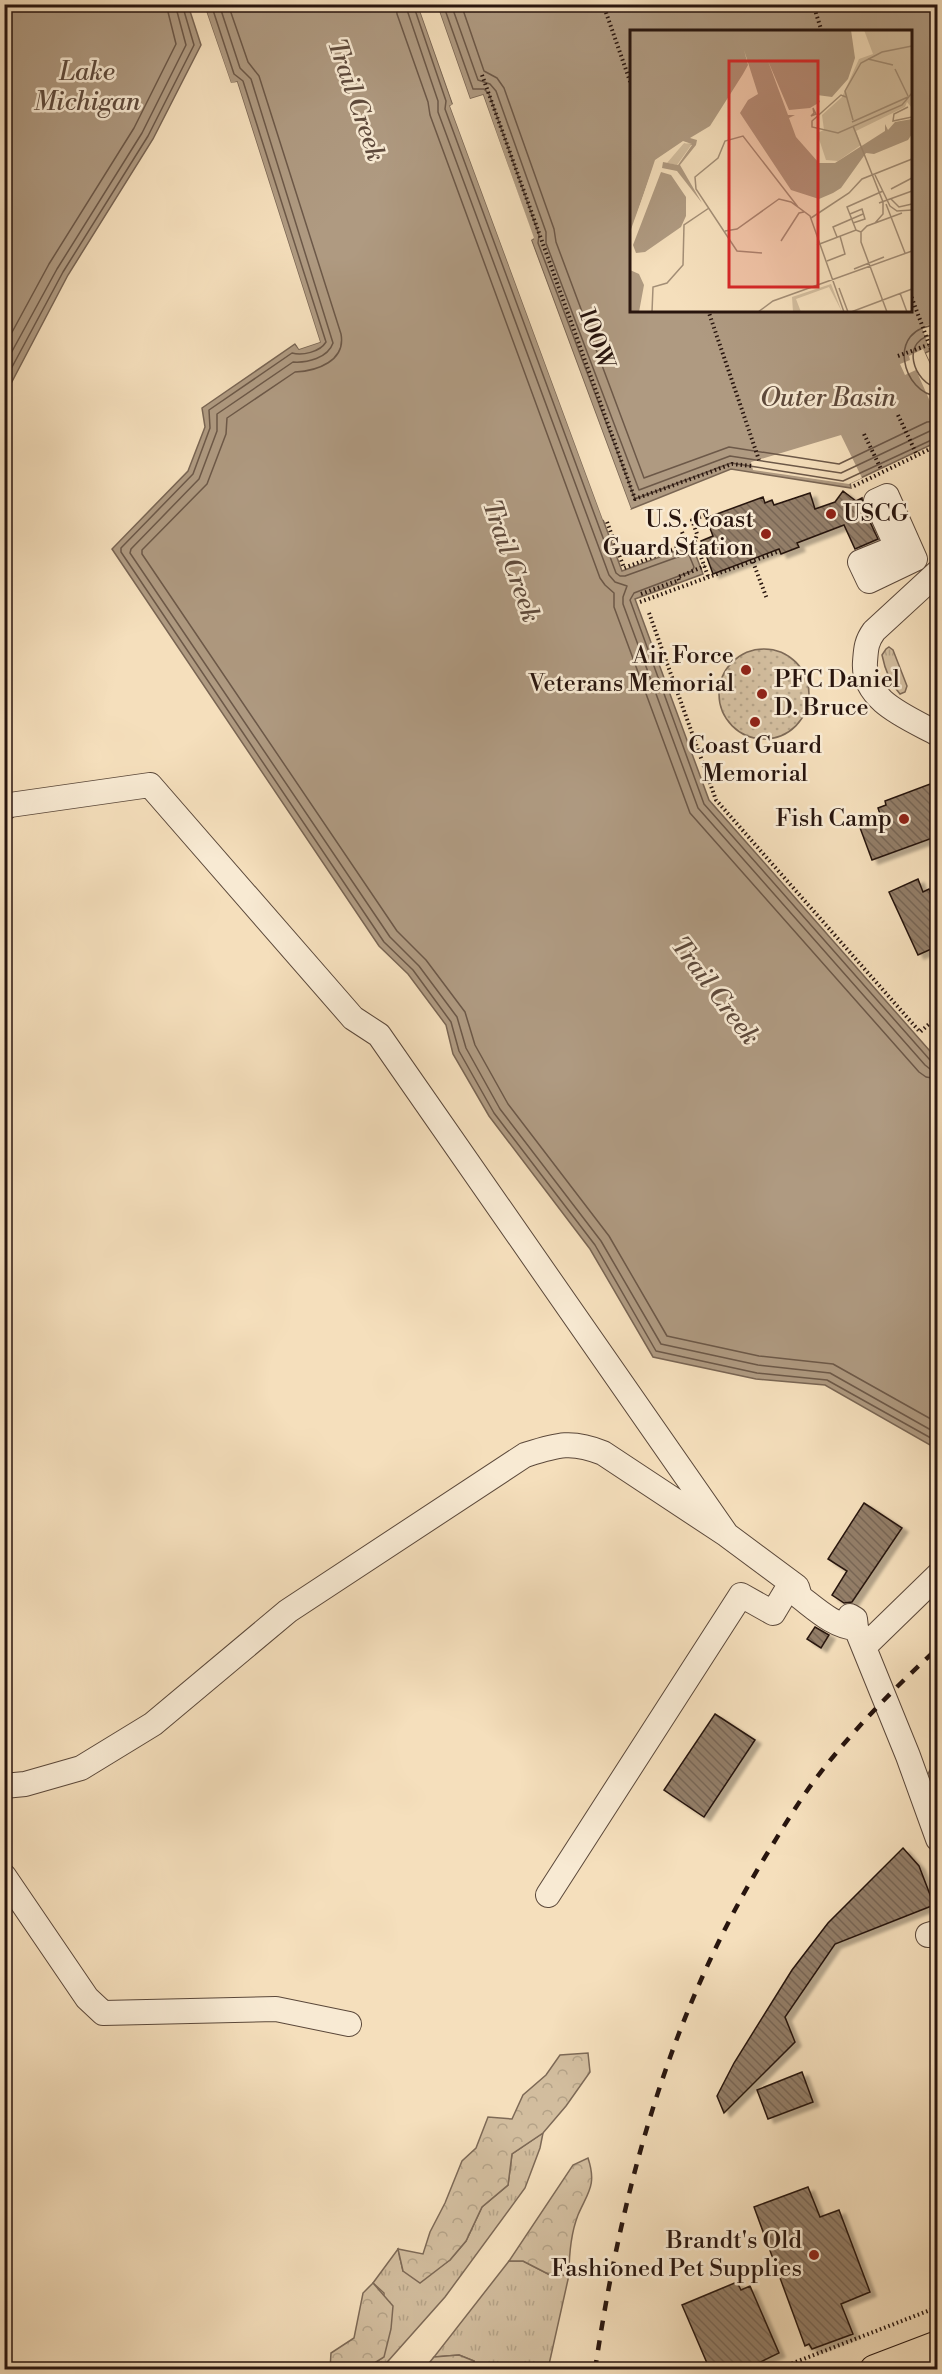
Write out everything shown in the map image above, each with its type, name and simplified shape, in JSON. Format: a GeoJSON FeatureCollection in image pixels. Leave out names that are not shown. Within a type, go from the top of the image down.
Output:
{"type":"FeatureCollection","features":[{"type":"Feature","properties":{"kind":"main road"},"geometry":{"type":"LineString","coordinates":[[875,2370],[938,2346]]}},
{"type":"Feature","properties":{"kind":"street"},"geometry":{"type":"LineString","coordinates":[[938,572],[874,631],[866,642],[864,668],[867,680],[884,702],[938,734]]}},
{"type":"Feature","properties":{"kind":"street"},"geometry":{"type":"LineString","coordinates":[[4,808],[10,805],[150,785],[353,1018],[379,1035],[727,1535]]}},
{"type":"Feature","properties":{"kind":"street"},"geometry":{"type":"LineString","coordinates":[[4,1786],[25,1784],[81,1768],[153,1724],[288,1611],[525,1455],[553,1446],[582,1444],[615,1460],[727,1535],[794,1585],[800,1598],[843,1628],[861,1637],[937,1834]]}},
{"type":"Feature","properties":{"kind":"street"},"geometry":{"type":"LineString","coordinates":[[548,1895],[764,1562]]}},
{"type":"Feature","properties":{"kind":"street"},"geometry":{"type":"LineString","coordinates":[[861,1637],[938,1575]]}},
{"type":"Feature","properties":{"kind":"street"},"geometry":{"type":"LineString","coordinates":[[741,1595],[773,1613],[794,1585]]}},
{"type":"Feature","properties":{"kind":"street"},"geometry":{"type":"LineString","coordinates":[[4,1876],[87,1998],[103,2013],[276,2009],[349,2024]]}},
{"type":"Feature","properties":{"kind":"path"},"geometry":{"type":"LineString","coordinates":[[603,4],[630,81]]}},
{"type":"Feature","properties":{"kind":"path"},"geometry":{"type":"LineString","coordinates":[[813,4],[821,30]]}},
{"type":"Feature","properties":{"kind":"path"},"geometry":{"type":"LineString","coordinates":[[929,4],[938,30]]}},
{"type":"Feature","properties":{"kind":"path","name":"100W"},"geometry":{"type":"LineString","coordinates":[[482,75],[635,499],[732,464],[752,466]]}},
{"type":"Feature","properties":{"kind":"path"},"geometry":{"type":"LineString","coordinates":[[912,299],[938,368]]}},
{"type":"Feature","properties":{"kind":"path"},"geometry":{"type":"LineString","coordinates":[[709,312],[759,460]]}},
{"type":"Feature","properties":{"kind":"path"},"geometry":{"type":"LineString","coordinates":[[898,356],[929,349],[938,350]]}},
{"type":"Feature","properties":{"kind":"path"},"geometry":{"type":"LineString","coordinates":[[897,415],[916,453]]}},
{"type":"Feature","properties":{"kind":"path"},"geometry":{"type":"LineString","coordinates":[[864,434],[881,469]]}},
{"type":"Feature","properties":{"kind":"path"},"geometry":{"type":"LineString","coordinates":[[854,486],[938,445]]}},
{"type":"Feature","properties":{"kind":"path"},"geometry":{"type":"LineString","coordinates":[[708,576],[695,541],[697,534],[692,520],[710,513]]}},
{"type":"Feature","properties":{"kind":"path"},"geometry":{"type":"LineString","coordinates":[[607,522],[624,568],[695,541]]}},
{"type":"Feature","properties":{"kind":"path"},"geometry":{"type":"LineString","coordinates":[[682,532],[687,544]]}},
{"type":"Feature","properties":{"kind":"path"},"geometry":{"type":"LineString","coordinates":[[640,602],[780,552]]}},
{"type":"Feature","properties":{"kind":"path"},"geometry":{"type":"LineString","coordinates":[[753,562],[767,599]]}},
{"type":"Feature","properties":{"kind":"path"},"geometry":{"type":"LineString","coordinates":[[641,594],[679,580],[678,577],[705,566]]}},
{"type":"Feature","properties":{"kind":"path"},"geometry":{"type":"LineString","coordinates":[[649,613],[716,800],[920,1032],[938,1016]]}},
{"type":"Feature","properties":{"kind":"path"},"geometry":{"type":"LineString","coordinates":[[775,2370],[938,2307]]}},
{"type":"Feature","properties":{"kind":"green space"},"geometry":{"type":"Polygon","coordinates":[[[889,647],[893,650],[907,686],[905,692],[900,694],[891,681],[883,661],[882,655],[889,647]]]}},
{"type":"Feature","properties":{"kind":"green space"},"geometry":{"type":"Polygon","coordinates":[[[764,649],[781,653],[796,662],[805,677],[809,694],[805,711],[796,726],[781,735],[764,739],[747,735],[732,726],[723,711],[719,694],[723,677],[732,662],[747,653],[764,649]]]}},
{"type":"Feature","properties":{"kind":"green space"},"geometry":{"type":"Polygon","coordinates":[[[937,1756],[937,1800],[934,1802],[927,1776],[937,1756]]]}},
{"type":"Feature","properties":{"kind":"green space"},"geometry":{"type":"Polygon","coordinates":[[[588,2053],[590,2072],[543,2133],[512,2154],[508,2185],[482,2207],[466,2241],[450,2260],[420,2283],[403,2271],[398,2249],[423,2254],[430,2232],[462,2161],[476,2148],[488,2117],[512,2119],[523,2095],[546,2075],[560,2055],[588,2053]]]}},
{"type":"Feature","properties":{"kind":"green space"},"geometry":{"type":"Polygon","coordinates":[[[543,2133],[540,2148],[525,2188],[445,2297],[381,2369],[365,2370],[383,2357],[384,2293],[373,2283],[398,2249],[403,2271],[436,2269],[450,2260],[466,2241],[482,2207],[508,2185],[512,2154],[543,2133]]]}},
{"type":"Feature","properties":{"kind":"green space"},"geometry":{"type":"Polygon","coordinates":[[[588,2158],[592,2175],[591,2182],[574,2229],[569,2275],[552,2276],[523,2261],[509,2261],[573,2165],[588,2158]]]}},
{"type":"Feature","properties":{"kind":"green space"},"geometry":{"type":"Polygon","coordinates":[[[509,2261],[523,2261],[552,2276],[569,2275],[548,2369],[473,2369],[474,2361],[459,2355],[434,2357],[509,2261]]]}},
{"type":"Feature","properties":{"kind":"green space"},"geometry":{"type":"Polygon","coordinates":[[[373,2283],[393,2306],[391,2329],[384,2357],[365,2369],[330,2369],[331,2353],[354,2338],[363,2293],[373,2283]]]}},
{"type":"Feature","properties":{"kind":"green space"},"geometry":{"type":"Polygon","coordinates":[[[459,2355],[474,2361],[473,2369],[424,2369],[434,2357],[459,2355]]]}},
{"type":"Feature","properties":{"kind":"water","name":"Lake Michigan"},"geometry":{"type":"Polygon","coordinates":[[[5,5],[188,5],[201,45],[153,139],[68,275],[5,395],[5,5]]]}},
{"type":"Feature","properties":{"kind":"water","name":"Trail Creek"},"geometry":{"type":"Polygon","coordinates":[[[204,5],[418,5],[453,105],[450,106],[622,571],[692,545],[703,574],[635,599],[709,800],[937,1059],[937,1449],[825,1385],[756,1379],[653,1357],[590,1249],[489,1116],[453,1054],[446,1025],[408,974],[379,946],[112,549],[188,471],[205,427],[202,408],[295,344],[299,349],[320,342],[237,82],[231,84],[204,5]]]}},
{"type":"Feature","properties":{"kind":"water","name":"Outer Basin"},"geometry":{"type":"Polygon","coordinates":[[[437,5],[937,5],[938,347],[925,353],[937,379],[937,442],[850,483],[851,488],[731,469],[631,509],[531,239],[533,239],[483,95],[470,99],[437,5]]]}},
{"type":"Feature","properties":{"kind":"pier"},"geometry":{"type":"Polygon","coordinates":[[[201,4],[204,5],[231,83],[237,82],[320,342],[299,349],[294,341],[300,346],[316,340],[235,86],[229,85],[201,4]]]}},
{"type":"Feature","properties":{"kind":"pier"},"geometry":{"type":"Polygon","coordinates":[[[421,4],[456,104],[454,107],[605,519],[603,520],[450,106],[453,104],[418,5],[421,4]]]}},
{"type":"Feature","properties":{"kind":"pier"},"geometry":{"type":"Polygon","coordinates":[[[434,4],[437,5],[470,99],[483,95],[534,238],[531,240],[631,509],[629,510],[528,241],[530,237],[481,99],[468,101],[434,4]]]}},
{"type":"Feature","properties":{"kind":"pier"},"geometry":{"type":"Polygon","coordinates":[[[937,322],[937,342],[928,345],[922,327],[937,322]]]}},
{"type":"Feature","properties":{"kind":"pier"},"geometry":{"type":"Polygon","coordinates":[[[923,349],[937,379],[937,417],[916,370],[905,375],[900,364],[910,360],[909,356],[923,349]]]}},
{"type":"Feature","properties":{"kind":"pier"},"geometry":{"type":"Polygon","coordinates":[[[841,435],[862,478],[849,484],[753,470],[751,462],[841,435]]]}},
{"type":"Feature","properties":{"kind":"building","name":"U.S. Coast Guard Station"},"geometry":{"type":"Polygon","coordinates":[[[843,491],[856,501],[862,498],[863,507],[878,539],[855,549],[844,525],[797,543],[799,547],[781,554],[779,549],[713,574],[701,541],[713,536],[706,518],[763,497],[765,503],[772,500],[774,505],[810,493],[815,509],[835,502],[843,491]]]}},
{"type":"Feature","properties":{"kind":"building","name":"Fish Camp"},"geometry":{"type":"Polygon","coordinates":[[[938,781],[938,836],[872,860],[859,825],[871,821],[870,817],[880,814],[878,808],[886,805],[885,801],[938,781]]]}},
{"type":"Feature","properties":{"kind":"building"},"geometry":{"type":"Polygon","coordinates":[[[918,879],[923,892],[929,889],[938,908],[931,912],[938,925],[938,946],[918,955],[889,892],[918,879]]]}},
{"type":"Feature","properties":{"kind":"building"},"geometry":{"type":"Polygon","coordinates":[[[864,1503],[902,1528],[852,1602],[844,1603],[832,1595],[847,1571],[828,1559],[864,1503]]]}},
{"type":"Feature","properties":{"kind":"building"},"geometry":{"type":"Polygon","coordinates":[[[815,1627],[829,1635],[821,1648],[807,1639],[815,1627]]]}},
{"type":"Feature","properties":{"kind":"building"},"geometry":{"type":"Polygon","coordinates":[[[715,1714],[755,1740],[704,1817],[664,1790],[715,1714]]]}},
{"type":"Feature","properties":{"kind":"building"},"geometry":{"type":"Polygon","coordinates":[[[903,1848],[919,1866],[934,1905],[835,1944],[785,2017],[795,2042],[724,2113],[717,2096],[734,2063],[792,1970],[828,1923],[903,1848]]]}},
{"type":"Feature","properties":{"kind":"building"},"geometry":{"type":"Polygon","coordinates":[[[802,2072],[813,2102],[768,2119],[757,2090],[802,2072]]]}},
{"type":"Feature","properties":{"kind":"building","name":"Brandt's Old Fashioned Pet Supplies"},"geometry":{"type":"Polygon","coordinates":[[[808,2187],[820,2217],[839,2210],[870,2292],[841,2304],[853,2334],[812,2349],[809,2344],[805,2346],[754,2207],[808,2187]]]}},
{"type":"Feature","properties":{"kind":"building"},"geometry":{"type":"Polygon","coordinates":[[[737,2282],[741,2290],[750,2286],[779,2353],[744,2370],[710,2370],[682,2305],[737,2282]]]}},
{"type":"Feature","properties":{"kind":"railway"},"geometry":{"type":"LineString","coordinates":[[595,2370],[619,2235],[635,2169],[676,2041],[702,1978],[731,1917],[765,1857],[808,1790],[858,1728],[938,1648]]}},
{"type":"Feature","properties":{"kind":"place","name":"USCG"},"geometry":{"type":"Point","coordinates":[831,514]}},
{"type":"Feature","properties":{"kind":"place","name":"U.S. Coast Guard Station"},"geometry":{"type":"Point","coordinates":[766,534]}},
{"type":"Feature","properties":{"kind":"place","name":"Air Force Veterans Memorial"},"geometry":{"type":"Point","coordinates":[746,670]}},
{"type":"Feature","properties":{"kind":"place","name":"PFC Daniel D. Bruce"},"geometry":{"type":"Point","coordinates":[762,694]}},
{"type":"Feature","properties":{"kind":"place","name":"Coast Guard Memorial"},"geometry":{"type":"Point","coordinates":[755,722]}},
{"type":"Feature","properties":{"kind":"place","name":"Fish Camp"},"geometry":{"type":"Point","coordinates":[904,819]}},
{"type":"Feature","properties":{"kind":"place","name":"Brandt's Old Fashioned Pet Supplies"},"geometry":{"type":"Point","coordinates":[814,2255]}}]}
